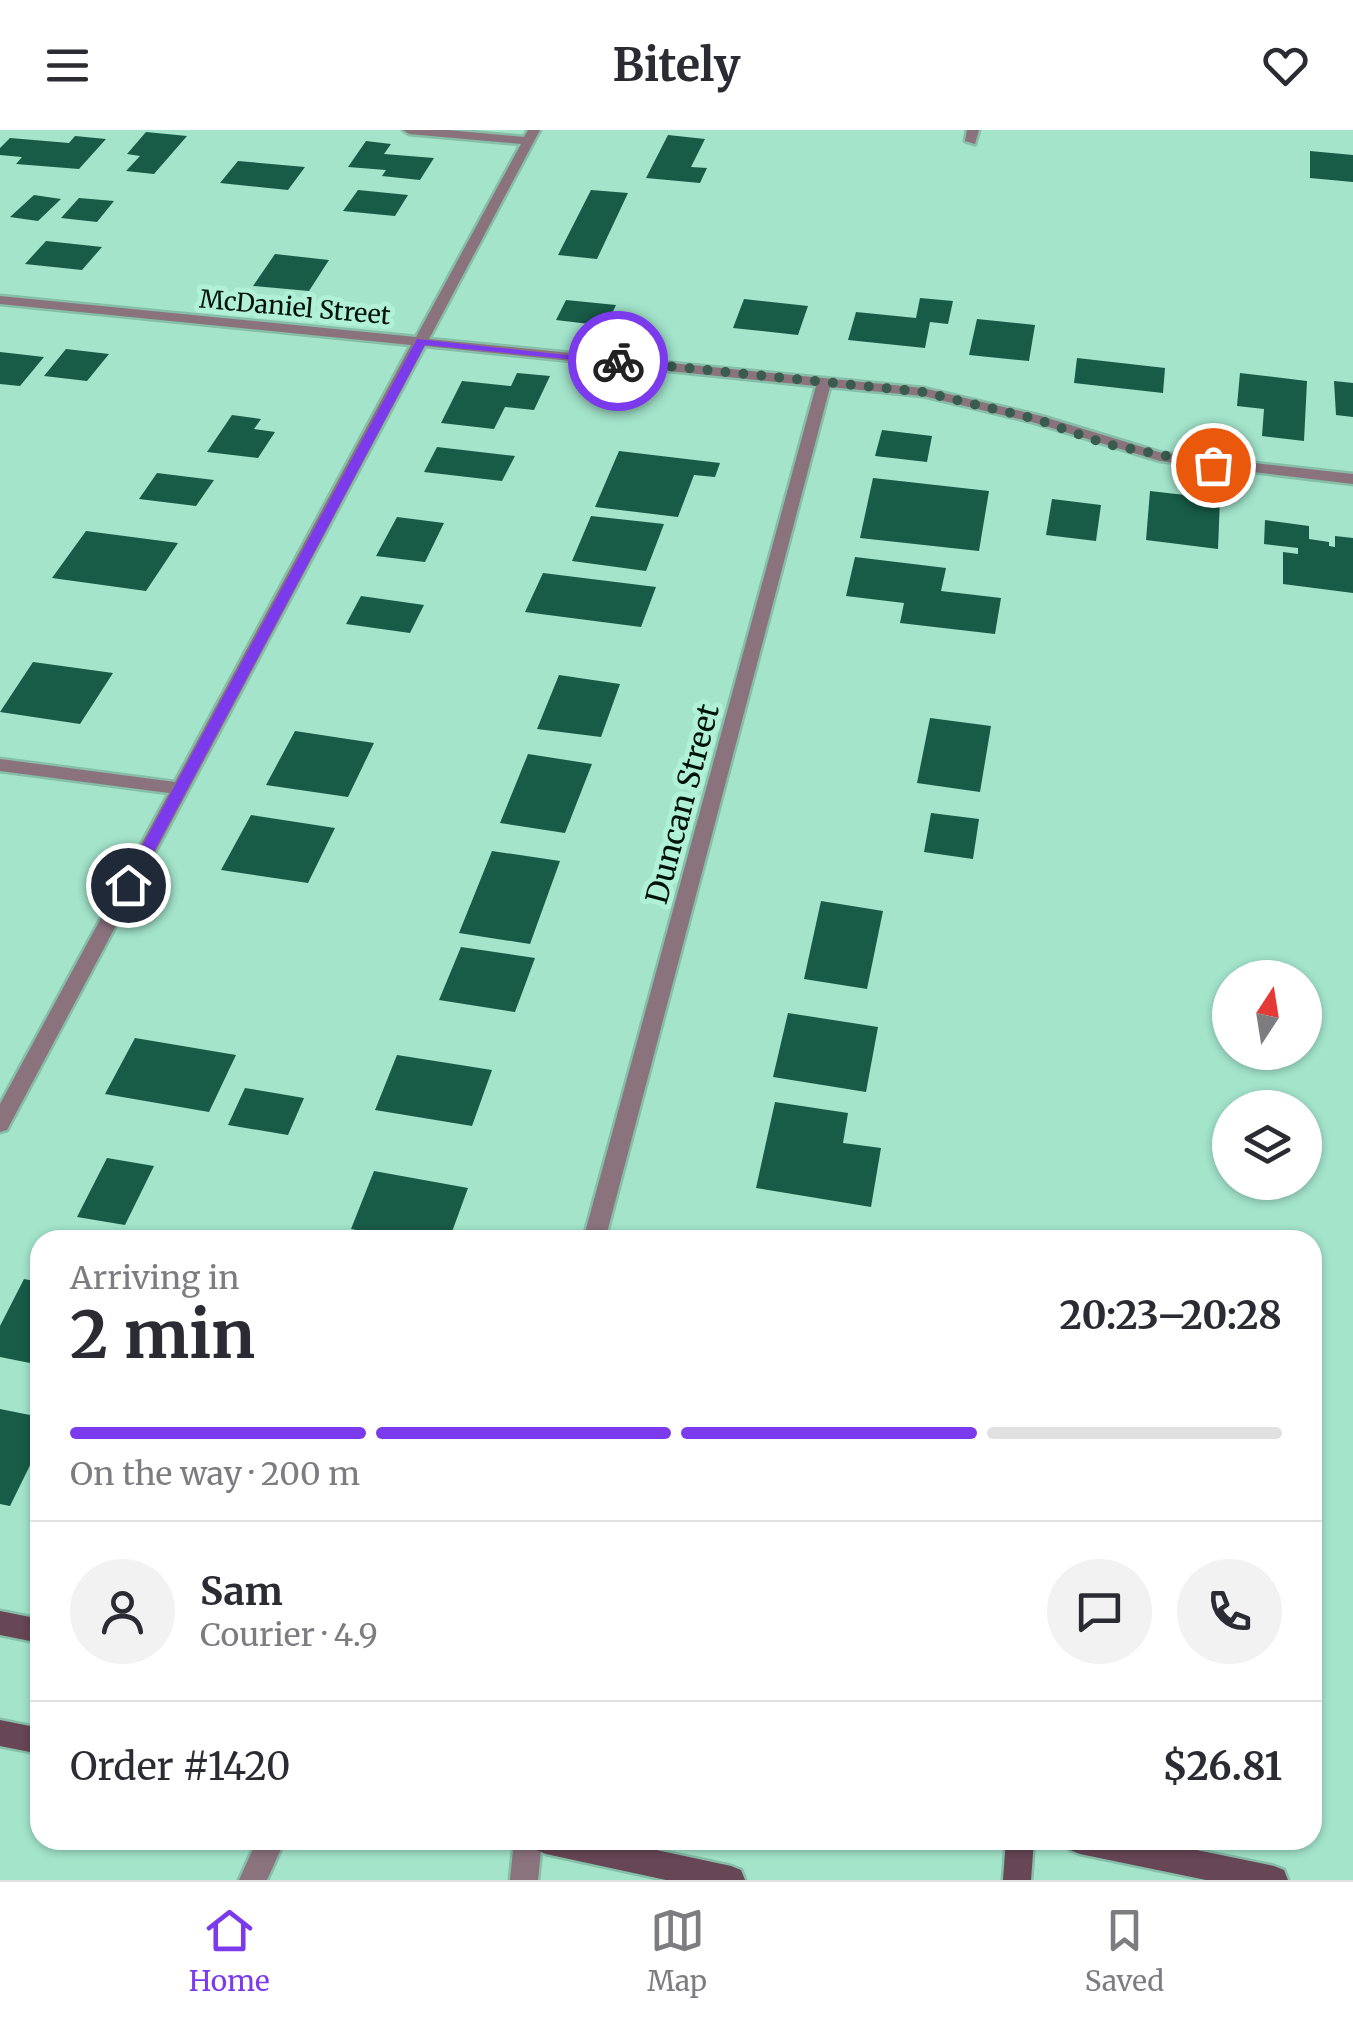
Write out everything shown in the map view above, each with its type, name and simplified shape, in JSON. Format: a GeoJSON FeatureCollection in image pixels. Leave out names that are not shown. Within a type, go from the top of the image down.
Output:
{"type":"FeatureCollection","features":[{"type":"Feature","properties":{"kind":"main road"},"geometry":{"type":"LineString","coordinates":[[0,1624],[30,1630]]}},
{"type":"Feature","properties":{"kind":"main road"},"geometry":{"type":"LineString","coordinates":[[0,1733],[30,1739]]}},
{"type":"Feature","properties":{"kind":"main road"},"geometry":{"type":"LineString","coordinates":[[592,1850],[731,1880]]}},
{"type":"Feature","properties":{"kind":"main road"},"geometry":{"type":"LineString","coordinates":[[1017,1880],[1019,1850]]}},
{"type":"Feature","properties":{"kind":"main road"},"geometry":{"type":"LineString","coordinates":[[1128,1850],[1274,1880]]}},
{"type":"Feature","properties":{"kind":"street"},"geometry":{"type":"LineString","coordinates":[[0,1124],[531,136],[409,130]]}},
{"type":"Feature","properties":{"kind":"street","name":"McDaniel Street"},"geometry":{"type":"LineString","coordinates":[[0,300],[923,392],[979,404],[1160,457],[1353,479]]}},
{"type":"Feature","properties":{"kind":"street","name":"Duncan Street"},"geometry":{"type":"LineString","coordinates":[[597,1230],[824,382]]}},
{"type":"Feature","properties":{"kind":"street"},"geometry":{"type":"LineString","coordinates":[[0,765],[180,789]]}},
{"type":"Feature","properties":{"kind":"street"},"geometry":{"type":"LineString","coordinates":[[253,1880],[266,1850]]}},
{"type":"Feature","properties":{"kind":"street"},"geometry":{"type":"LineString","coordinates":[[524,1880],[527,1850]]}},
{"type":"Feature","properties":{"kind":"building"},"geometry":{"type":"Polygon","coordinates":[[[146,132],[187,136],[154,174],[126,171],[140,156],[127,154],[146,132]]]}},
{"type":"Feature","properties":{"kind":"building"},"geometry":{"type":"Polygon","coordinates":[[[668,135],[705,139],[691,167],[707,168],[700,183],[646,178],[668,135]]]}},
{"type":"Feature","properties":{"kind":"building"},"geometry":{"type":"Polygon","coordinates":[[[75,136],[106,139],[79,169],[16,164],[22,157],[0,155],[0,148],[10,138],[69,143],[75,136]]]}},
{"type":"Feature","properties":{"kind":"building"},"geometry":{"type":"Polygon","coordinates":[[[366,141],[391,144],[384,154],[434,158],[420,180],[382,176],[386,170],[348,167],[366,141]]]}},
{"type":"Feature","properties":{"kind":"building"},"geometry":{"type":"Polygon","coordinates":[[[1310,151],[1353,155],[1353,182],[1310,178],[1310,151]]]}},
{"type":"Feature","properties":{"kind":"building"},"geometry":{"type":"Polygon","coordinates":[[[238,161],[305,167],[288,190],[220,183],[238,161]]]}},
{"type":"Feature","properties":{"kind":"building"},"geometry":{"type":"Polygon","coordinates":[[[358,190],[408,195],[395,216],[343,211],[358,190]]]}},
{"type":"Feature","properties":{"kind":"building"},"geometry":{"type":"Polygon","coordinates":[[[591,190],[628,193],[597,259],[558,255],[591,190]]]}},
{"type":"Feature","properties":{"kind":"building"},"geometry":{"type":"Polygon","coordinates":[[[34,195],[61,199],[38,221],[10,217],[34,195]]]}},
{"type":"Feature","properties":{"kind":"building"},"geometry":{"type":"Polygon","coordinates":[[[79,198],[114,201],[97,222],[61,218],[79,198]]]}},
{"type":"Feature","properties":{"kind":"building"},"geometry":{"type":"Polygon","coordinates":[[[46,241],[102,247],[82,270],[25,264],[46,241]]]}},
{"type":"Feature","properties":{"kind":"building"},"geometry":{"type":"Polygon","coordinates":[[[275,254],[329,260],[309,291],[253,286],[275,254]]]}},
{"type":"Feature","properties":{"kind":"building"},"geometry":{"type":"Polygon","coordinates":[[[920,298],[953,301],[948,324],[930,322],[925,348],[848,340],[856,312],[916,318],[920,298]]]}},
{"type":"Feature","properties":{"kind":"building"},"geometry":{"type":"Polygon","coordinates":[[[744,299],[808,306],[798,335],[733,328],[744,299]]]}},
{"type":"Feature","properties":{"kind":"building"},"geometry":{"type":"Polygon","coordinates":[[[566,300],[616,305],[606,326],[556,320],[566,300]]]}},
{"type":"Feature","properties":{"kind":"building"},"geometry":{"type":"Polygon","coordinates":[[[977,319],[1035,325],[1029,361],[969,355],[977,319]]]}},
{"type":"Feature","properties":{"kind":"building"},"geometry":{"type":"Polygon","coordinates":[[[66,349],[109,354],[87,381],[44,376],[66,349]]]}},
{"type":"Feature","properties":{"kind":"building"},"geometry":{"type":"Polygon","coordinates":[[[0,352],[44,357],[20,386],[0,384],[0,352]]]}},
{"type":"Feature","properties":{"kind":"building"},"geometry":{"type":"Polygon","coordinates":[[[1077,358],[1165,368],[1163,393],[1074,383],[1077,358]]]}},
{"type":"Feature","properties":{"kind":"building"},"geometry":{"type":"Polygon","coordinates":[[[517,373],[550,376],[534,410],[505,407],[494,429],[441,423],[462,381],[511,386],[517,373]]]}},
{"type":"Feature","properties":{"kind":"building"},"geometry":{"type":"Polygon","coordinates":[[[1240,373],[1307,381],[1304,441],[1262,436],[1264,409],[1237,406],[1240,373]]]}},
{"type":"Feature","properties":{"kind":"building"},"geometry":{"type":"Polygon","coordinates":[[[1334,381],[1353,383],[1353,417],[1336,415],[1334,381]]]}},
{"type":"Feature","properties":{"kind":"building"},"geometry":{"type":"Polygon","coordinates":[[[232,415],[261,419],[254,429],[275,432],[258,458],[207,452],[232,415]]]}},
{"type":"Feature","properties":{"kind":"building"},"geometry":{"type":"Polygon","coordinates":[[[882,430],[932,436],[927,462],[875,456],[882,430]]]}},
{"type":"Feature","properties":{"kind":"building"},"geometry":{"type":"Polygon","coordinates":[[[437,447],[515,456],[502,481],[424,472],[437,447]]]}},
{"type":"Feature","properties":{"kind":"building"},"geometry":{"type":"Polygon","coordinates":[[[619,451],[720,463],[715,477],[694,475],[678,517],[595,507],[619,451]]]}},
{"type":"Feature","properties":{"kind":"building"},"geometry":{"type":"Polygon","coordinates":[[[157,473],[214,480],[196,506],[139,499],[157,473]]]}},
{"type":"Feature","properties":{"kind":"building"},"geometry":{"type":"Polygon","coordinates":[[[873,478],[989,491],[979,551],[860,538],[873,478]]]}},
{"type":"Feature","properties":{"kind":"building"},"geometry":{"type":"Polygon","coordinates":[[[1150,491],[1220,499],[1218,549],[1146,540],[1150,491]]]}},
{"type":"Feature","properties":{"kind":"building"},"geometry":{"type":"Polygon","coordinates":[[[1052,499],[1101,505],[1096,541],[1046,535],[1052,499]]]}},
{"type":"Feature","properties":{"kind":"building"},"geometry":{"type":"Polygon","coordinates":[[[591,516],[664,524],[646,571],[572,561],[591,516]]]}},
{"type":"Feature","properties":{"kind":"building"},"geometry":{"type":"Polygon","coordinates":[[[397,517],[444,523],[425,562],[376,556],[397,517]]]}},
{"type":"Feature","properties":{"kind":"building"},"geometry":{"type":"Polygon","coordinates":[[[1265,520],[1309,526],[1309,539],[1329,542],[1329,546],[1335,547],[1335,536],[1353,538],[1353,593],[1283,584],[1283,552],[1298,554],[1298,548],[1264,544],[1265,520]]]}},
{"type":"Feature","properties":{"kind":"building"},"geometry":{"type":"Polygon","coordinates":[[[86,531],[178,543],[146,591],[52,578],[86,531]]]}},
{"type":"Feature","properties":{"kind":"building"},"geometry":{"type":"Polygon","coordinates":[[[855,557],[946,568],[941,591],[1001,598],[995,634],[900,623],[904,603],[846,596],[855,557]]]}},
{"type":"Feature","properties":{"kind":"building"},"geometry":{"type":"Polygon","coordinates":[[[543,573],[656,587],[641,627],[525,612],[543,573]]]}},
{"type":"Feature","properties":{"kind":"building"},"geometry":{"type":"Polygon","coordinates":[[[361,596],[424,605],[410,633],[346,624],[361,596]]]}},
{"type":"Feature","properties":{"kind":"building"},"geometry":{"type":"Polygon","coordinates":[[[33,662],[113,673],[80,724],[0,712],[33,662]]]}},
{"type":"Feature","properties":{"kind":"building"},"geometry":{"type":"Polygon","coordinates":[[[559,675],[620,684],[601,737],[537,729],[559,675]]]}},
{"type":"Feature","properties":{"kind":"building"},"geometry":{"type":"Polygon","coordinates":[[[930,718],[991,726],[980,792],[917,783],[930,718]]]}},
{"type":"Feature","properties":{"kind":"building"},"geometry":{"type":"Polygon","coordinates":[[[295,731],[374,743],[348,797],[266,785],[295,731]]]}},
{"type":"Feature","properties":{"kind":"building"},"geometry":{"type":"Polygon","coordinates":[[[528,754],[592,764],[565,833],[500,823],[528,754]]]}},
{"type":"Feature","properties":{"kind":"building"},"geometry":{"type":"Polygon","coordinates":[[[931,813],[979,819],[973,859],[924,852],[931,813]]]}},
{"type":"Feature","properties":{"kind":"building"},"geometry":{"type":"Polygon","coordinates":[[[251,815],[335,828],[308,883],[221,870],[251,815]]]}},
{"type":"Feature","properties":{"kind":"building"},"geometry":{"type":"Polygon","coordinates":[[[492,851],[560,861],[530,944],[459,933],[492,851]]]}},
{"type":"Feature","properties":{"kind":"building"},"geometry":{"type":"Polygon","coordinates":[[[821,901],[883,911],[867,989],[804,979],[821,901]]]}},
{"type":"Feature","properties":{"kind":"building"},"geometry":{"type":"Polygon","coordinates":[[[461,947],[535,958],[515,1012],[439,1000],[461,947]]]}},
{"type":"Feature","properties":{"kind":"building"},"geometry":{"type":"Polygon","coordinates":[[[788,1013],[878,1027],[866,1092],[773,1077],[788,1013]]]}},
{"type":"Feature","properties":{"kind":"building"},"geometry":{"type":"Polygon","coordinates":[[[135,1038],[236,1055],[209,1112],[105,1094],[135,1038]]]}},
{"type":"Feature","properties":{"kind":"building"},"geometry":{"type":"Polygon","coordinates":[[[397,1055],[492,1070],[472,1126],[375,1110],[397,1055]]]}},
{"type":"Feature","properties":{"kind":"building"},"geometry":{"type":"Polygon","coordinates":[[[245,1088],[304,1098],[288,1135],[228,1125],[245,1088]]]}},
{"type":"Feature","properties":{"kind":"building"},"geometry":{"type":"Polygon","coordinates":[[[775,1102],[848,1113],[843,1143],[881,1148],[871,1207],[756,1188],[775,1102]]]}},
{"type":"Feature","properties":{"kind":"building"},"geometry":{"type":"Polygon","coordinates":[[[107,1158],[154,1166],[125,1225],[77,1217],[107,1158]]]}},
{"type":"Feature","properties":{"kind":"building"},"geometry":{"type":"Polygon","coordinates":[[[374,1171],[468,1188],[453,1230],[351,1229],[374,1171]]]}},
{"type":"Feature","properties":{"kind":"building"},"geometry":{"type":"Polygon","coordinates":[[[24,1279],[30,1280],[30,1363],[0,1357],[0,1326],[24,1279]]]}},
{"type":"Feature","properties":{"kind":"building"},"geometry":{"type":"Polygon","coordinates":[[[0,1409],[30,1415],[30,1465],[10,1506],[0,1504],[0,1409]]]}},
{"type":"Feature","properties":{"kind":"way so far"},"geometry":{"type":"LineString","coordinates":[[618,361],[923,392],[1036,419],[1106,444],[1213,465]]}},
{"type":"Feature","properties":{"kind":"route"},"geometry":{"type":"LineString","coordinates":[[128,885],[421,341],[618,361]]}}]}
